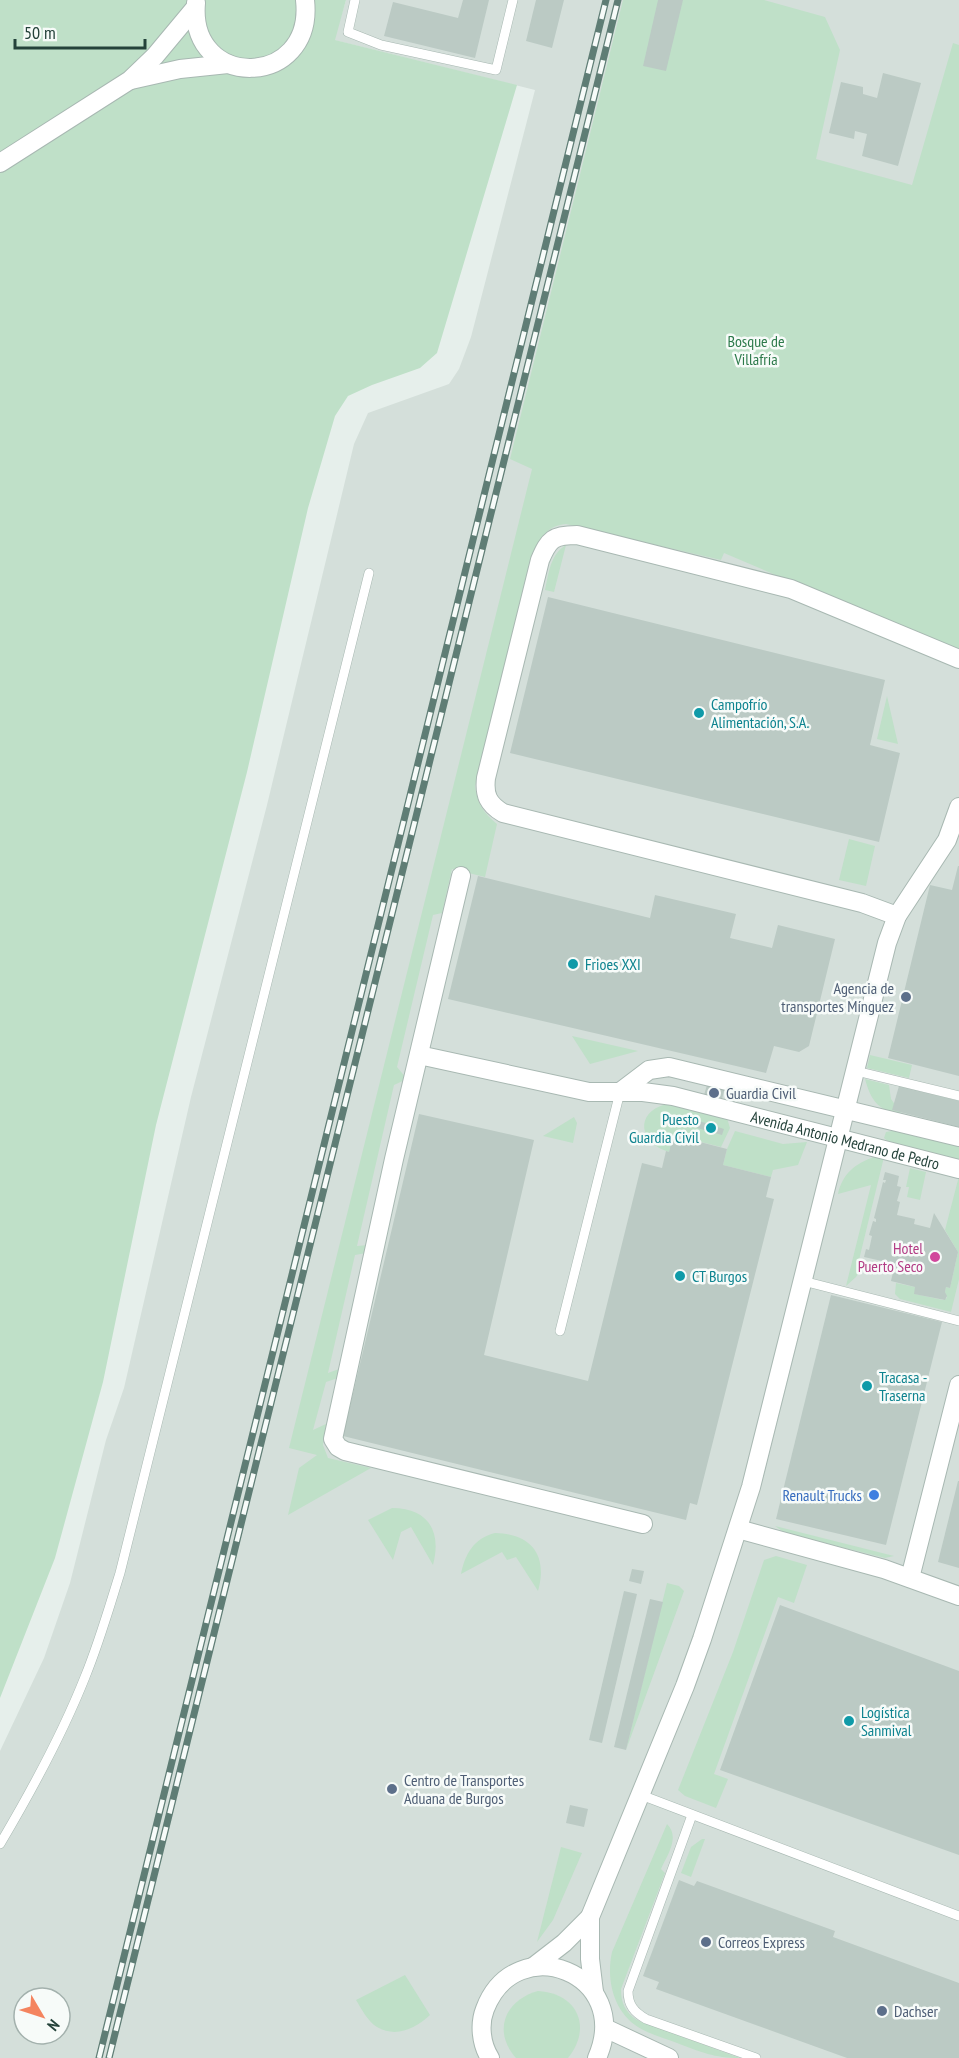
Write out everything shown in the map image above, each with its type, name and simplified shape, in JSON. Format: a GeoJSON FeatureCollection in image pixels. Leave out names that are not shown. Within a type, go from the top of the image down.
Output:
{"type":"FeatureCollection","features":[{"type":"Feature","properties":{"kind":"street"},"geometry":{"type":"LineString","coordinates":[[196,4],[194,16],[198,34],[208,50],[222,62],[239,68],[258,69],[275,63],[290,53],[301,37],[306,19],[305,0]]}},
{"type":"Feature","properties":{"kind":"street"},"geometry":{"type":"LineString","coordinates":[[0,163],[130,81],[155,56],[196,4]]}},
{"type":"Feature","properties":{"kind":"street"},"geometry":{"type":"LineString","coordinates":[[130,81],[180,69],[228,64]]}},
{"type":"Feature","properties":{"kind":"street"},"geometry":{"type":"LineString","coordinates":[[897,916],[862,903],[503,813],[488,802],[485,794],[486,778],[540,560],[550,542],[560,535],[577,535],[791,589],[959,659]]}},
{"type":"Feature","properties":{"kind":"street"},"geometry":{"type":"LineString","coordinates":[[597,2058],[603,2045],[605,2028],[600,2004],[594,1992],[590,1959],[590,1917],[702,1639],[751,1487],[887,943],[897,916],[946,840],[959,807]]}},
{"type":"Feature","properties":{"kind":"street"},"geometry":{"type":"LineString","coordinates":[[461,876],[333,1434],[335,1443],[345,1451],[643,1524]]}},
{"type":"Feature","properties":{"kind":"street"},"geometry":{"type":"LineString","coordinates":[[419,1055],[589,1092],[620,1092]]}},
{"type":"Feature","properties":{"kind":"street","name":"Avenida Antonio Medrano de Pedro"},"geometry":{"type":"LineString","coordinates":[[620,1092],[649,1070],[669,1067],[959,1137]]}},
{"type":"Feature","properties":{"kind":"street","name":"Avenida Antonio Medrano de Pedro"},"geometry":{"type":"LineString","coordinates":[[620,1092],[673,1096],[959,1169]]}},
{"type":"Feature","properties":{"kind":"street"},"geometry":{"type":"LineString","coordinates":[[910,1578],[959,1384]]}},
{"type":"Feature","properties":{"kind":"street"},"geometry":{"type":"LineString","coordinates":[[738,1529],[884,1569],[959,1596]]}},
{"type":"Feature","properties":{"kind":"street"},"geometry":{"type":"LineString","coordinates":[[533,1967],[557,1949],[590,1917]]}},
{"type":"Feature","properties":{"kind":"street"},"geometry":{"type":"LineString","coordinates":[[490,2058],[483,2042],[483,2013],[496,1988],[507,1978],[533,1967],[556,1967],[577,1976],[594,1992]]}},
{"type":"Feature","properties":{"kind":"street"},"geometry":{"type":"LineString","coordinates":[[605,2028],[669,2058]]}},
{"type":"Feature","properties":{"kind":"lane"},"geometry":{"type":"LineString","coordinates":[[355,0],[348,32],[381,45],[496,70],[513,0]]}},
{"type":"Feature","properties":{"kind":"lane"},"geometry":{"type":"LineString","coordinates":[[0,1844],[50,1754],[75,1702],[103,1627],[120,1572],[369,573]]}},
{"type":"Feature","properties":{"kind":"lane"},"geometry":{"type":"LineString","coordinates":[[856,1071],[959,1096]]}},
{"type":"Feature","properties":{"kind":"lane"},"geometry":{"type":"LineString","coordinates":[[560,1332],[620,1092]]}},
{"type":"Feature","properties":{"kind":"lane"},"geometry":{"type":"LineString","coordinates":[[803,1281],[959,1321]]}},
{"type":"Feature","properties":{"kind":"lane"},"geometry":{"type":"LineString","coordinates":[[641,1795],[959,1916]]}},
{"type":"Feature","properties":{"kind":"lane"},"geometry":{"type":"LineString","coordinates":[[692,1815],[628,1991],[629,2003],[637,2014],[646,2019],[756,2058]]}},
{"type":"Feature","properties":{"kind":"shaded area"},"geometry":{"type":"Polygon","coordinates":[[[346,0],[959,0],[959,2058],[0,2058],[0,1751],[44,1658],[70,1583],[106,1440],[124,1388],[191,1097],[267,805],[354,444],[368,413],[449,384],[459,369],[471,337],[535,90],[334,40],[346,0]]]}},
{"type":"Feature","properties":{"kind":"green space"},"geometry":{"type":"Polygon","coordinates":[[[0,0],[346,0],[335,40],[517,85],[437,353],[420,368],[348,396],[335,416],[308,508],[247,772],[156,1125],[103,1382],[55,1558],[0,1698],[0,0]]]}},
{"type":"Feature","properties":{"kind":"green space","name":"Bosque de Villafría"},"geometry":{"type":"Polygon","coordinates":[[[623,0],[764,0],[825,17],[840,50],[816,159],[912,185],[953,43],[959,45],[959,653],[724,553],[721,560],[566,524],[553,528],[544,535],[531,556],[475,786],[482,808],[497,824],[485,877],[452,869],[442,913],[433,915],[397,1067],[407,1079],[394,1085],[357,1246],[368,1245],[366,1253],[355,1255],[328,1373],[339,1369],[338,1378],[326,1382],[313,1430],[326,1424],[323,1445],[328,1458],[371,1468],[288,1515],[299,1468],[317,1455],[289,1448],[532,469],[510,459],[623,0]]]}},
{"type":"Feature","properties":{"kind":"green space"},"geometry":{"type":"Polygon","coordinates":[[[566,545],[554,592],[545,590],[553,559],[566,545]]]}},
{"type":"Feature","properties":{"kind":"green space"},"geometry":{"type":"Polygon","coordinates":[[[887,696],[898,744],[877,739],[887,696]]]}},
{"type":"Feature","properties":{"kind":"green space"},"geometry":{"type":"Polygon","coordinates":[[[849,839],[875,846],[866,886],[839,880],[849,839]]]}},
{"type":"Feature","properties":{"kind":"green space"},"geometry":{"type":"Polygon","coordinates":[[[572,1036],[638,1051],[590,1064],[572,1036]]]}},
{"type":"Feature","properties":{"kind":"green space"},"geometry":{"type":"Polygon","coordinates":[[[870,1055],[912,1065],[909,1078],[867,1068],[870,1055]]]}},
{"type":"Feature","properties":{"kind":"green space"},"geometry":{"type":"Polygon","coordinates":[[[865,1079],[889,1085],[891,1099],[901,1113],[900,1116],[876,1103],[865,1079]]]}},
{"type":"Feature","properties":{"kind":"green space"},"geometry":{"type":"Polygon","coordinates":[[[666,1104],[727,1118],[730,1128],[721,1147],[673,1135],[669,1152],[651,1142],[644,1128],[645,1121],[656,1108],[666,1104]]]}},
{"type":"Feature","properties":{"kind":"green space"},"geometry":{"type":"Polygon","coordinates":[[[574,1117],[577,1123],[573,1143],[543,1136],[574,1117]]]}},
{"type":"Feature","properties":{"kind":"green space"},"geometry":{"type":"Polygon","coordinates":[[[897,1130],[959,1146],[959,1163],[893,1146],[884,1138],[886,1132],[897,1130]]]}},
{"type":"Feature","properties":{"kind":"green space"},"geometry":{"type":"Polygon","coordinates":[[[735,1131],[783,1144],[807,1142],[798,1165],[773,1170],[771,1177],[723,1165],[735,1131]]]}},
{"type":"Feature","properties":{"kind":"green space"},"geometry":{"type":"Polygon","coordinates":[[[874,1157],[884,1157],[859,1260],[865,1262],[856,1277],[846,1286],[871,1185],[838,1194],[846,1175],[861,1162],[874,1157]]]}},
{"type":"Feature","properties":{"kind":"green space"},"geometry":{"type":"Polygon","coordinates":[[[910,1168],[926,1172],[920,1200],[907,1197],[909,1187],[906,1187],[910,1168]]]}},
{"type":"Feature","properties":{"kind":"green space"},"geometry":{"type":"Polygon","coordinates":[[[959,1176],[959,1279],[951,1312],[900,1299],[895,1294],[896,1283],[915,1287],[915,1294],[943,1300],[947,1298],[946,1287],[950,1288],[958,1252],[945,1230],[959,1176]]]}},
{"type":"Feature","properties":{"kind":"green space"},"geometry":{"type":"Polygon","coordinates":[[[392,1508],[415,1512],[429,1524],[435,1542],[433,1565],[411,1527],[401,1532],[393,1560],[368,1520],[392,1508]]]}},
{"type":"Feature","properties":{"kind":"green space"},"geometry":{"type":"Polygon","coordinates":[[[775,1526],[894,1556],[885,1558],[785,1533],[775,1526]]]}},
{"type":"Feature","properties":{"kind":"green space"},"geometry":{"type":"Polygon","coordinates":[[[495,1533],[519,1538],[534,1549],[541,1567],[538,1591],[516,1557],[507,1560],[502,1552],[461,1574],[465,1560],[476,1543],[495,1533]]]}},
{"type":"Feature","properties":{"kind":"green space"},"geometry":{"type":"Polygon","coordinates":[[[776,1556],[807,1565],[794,1603],[778,1597],[714,1774],[728,1779],[716,1808],[685,1796],[678,1790],[733,1652],[764,1560],[776,1556]]]}},
{"type":"Feature","properties":{"kind":"green space"},"geometry":{"type":"Polygon","coordinates":[[[667,1583],[679,1586],[684,1591],[626,1750],[667,1583]]]}},
{"type":"Feature","properties":{"kind":"green space"},"geometry":{"type":"Polygon","coordinates":[[[667,1824],[673,1834],[673,1840],[661,1869],[665,1873],[621,1989],[623,2003],[629,2014],[637,2020],[740,2058],[708,2054],[638,2027],[629,2020],[613,1994],[610,1973],[612,1952],[667,1824]]]}},
{"type":"Feature","properties":{"kind":"green space"},"geometry":{"type":"Polygon","coordinates":[[[705,1839],[691,1877],[681,1873],[691,1847],[705,1839]]]}},
{"type":"Feature","properties":{"kind":"green space"},"geometry":{"type":"Polygon","coordinates":[[[561,1847],[582,1853],[553,1920],[537,1942],[561,1847]]]}},
{"type":"Feature","properties":{"kind":"green space"},"geometry":{"type":"Polygon","coordinates":[[[405,1975],[430,2015],[412,2028],[398,2032],[377,2027],[356,2000],[405,1975]]]}},
{"type":"Feature","properties":{"kind":"green space"},"geometry":{"type":"Polygon","coordinates":[[[538,1991],[552,1993],[563,1998],[577,2014],[580,2024],[579,2035],[568,2058],[516,2058],[509,2048],[504,2027],[510,2009],[517,2001],[538,1991]]]}},
{"type":"Feature","properties":{"kind":"building"},"geometry":{"type":"Polygon","coordinates":[[[463,0],[489,0],[475,58],[384,36],[393,2],[458,18],[463,0]]]}},
{"type":"Feature","properties":{"kind":"building"},"geometry":{"type":"Polygon","coordinates":[[[536,0],[564,0],[552,48],[526,41],[536,0]]]}},
{"type":"Feature","properties":{"kind":"building"},"geometry":{"type":"Polygon","coordinates":[[[658,0],[683,0],[666,71],[643,66],[658,0]]]}},
{"type":"Feature","properties":{"kind":"building"},"geometry":{"type":"Polygon","coordinates":[[[883,73],[921,83],[898,166],[862,156],[867,134],[855,131],[854,139],[829,133],[841,82],[863,87],[863,94],[877,98],[883,73]]]}},
{"type":"Feature","properties":{"kind":"building","name":"Campofrío Alimentación, S.A."},"geometry":{"type":"Polygon","coordinates":[[[548,597],[885,680],[870,745],[900,753],[879,842],[510,753],[548,597]]]}},
{"type":"Feature","properties":{"kind":"building"},"geometry":{"type":"Polygon","coordinates":[[[958,866],[959,1076],[888,1058],[930,885],[952,890],[958,866]]]}},
{"type":"Feature","properties":{"kind":"building"},"geometry":{"type":"Polygon","coordinates":[[[478,876],[650,918],[655,895],[736,914],[730,938],[772,948],[778,925],[835,939],[809,1046],[799,1052],[774,1046],[766,1073],[448,999],[478,876]]]}},
{"type":"Feature","properties":{"kind":"building","name":"Guardia Civil"},"geometry":{"type":"Polygon","coordinates":[[[708,1082],[725,1087],[721,1103],[703,1098],[708,1082]]]}},
{"type":"Feature","properties":{"kind":"building"},"geometry":{"type":"Polygon","coordinates":[[[899,1086],[959,1101],[959,1127],[892,1110],[899,1086]]]}},
{"type":"Feature","properties":{"kind":"building","name":"CT Burgos"},"geometry":{"type":"Polygon","coordinates":[[[419,1114],[534,1140],[484,1355],[588,1381],[642,1163],[662,1168],[673,1135],[727,1149],[723,1165],[771,1177],[766,1197],[774,1199],[697,1505],[690,1503],[686,1520],[343,1436],[419,1114]]]}},
{"type":"Feature","properties":{"kind":"building","name":"Puesto Guardia Civil"},"geometry":{"type":"Polygon","coordinates":[[[699,1121],[724,1129],[722,1135],[697,1128],[699,1121]]]}},
{"type":"Feature","properties":{"kind":"building"},"geometry":{"type":"Polygon","coordinates":[[[885,1172],[899,1176],[897,1186],[901,1187],[897,1201],[900,1202],[897,1215],[915,1219],[914,1224],[930,1228],[934,1213],[958,1252],[950,1288],[946,1287],[945,1300],[914,1294],[915,1287],[891,1281],[895,1264],[864,1257],[866,1249],[869,1250],[872,1236],[869,1235],[873,1221],[876,1222],[874,1218],[883,1182],[885,1183],[886,1180],[883,1180],[885,1172]]]}},
{"type":"Feature","properties":{"kind":"building","name":"Tracasa - Traserna"},"geometry":{"type":"Polygon","coordinates":[[[831,1295],[942,1322],[886,1545],[776,1519],[831,1295]]]}},
{"type":"Feature","properties":{"kind":"building"},"geometry":{"type":"Polygon","coordinates":[[[959,1481],[959,1568],[938,1562],[959,1481]]]}},
{"type":"Feature","properties":{"kind":"building"},"geometry":{"type":"Polygon","coordinates":[[[632,1569],[644,1571],[641,1584],[629,1581],[632,1569]]]}},
{"type":"Feature","properties":{"kind":"building"},"geometry":{"type":"Polygon","coordinates":[[[624,1591],[637,1594],[602,1743],[589,1740],[624,1591]]]}},
{"type":"Feature","properties":{"kind":"building"},"geometry":{"type":"Polygon","coordinates":[[[650,1599],[663,1602],[626,1750],[614,1747],[650,1599]]]}},
{"type":"Feature","properties":{"kind":"building","name":"Logística Sanmival"},"geometry":{"type":"Polygon","coordinates":[[[780,1605],[959,1671],[959,1855],[720,1770],[780,1605]]]}},
{"type":"Feature","properties":{"kind":"building"},"geometry":{"type":"Polygon","coordinates":[[[570,1805],[588,1809],[584,1827],[566,1823],[570,1805]]]}},
{"type":"Feature","properties":{"kind":"building"},"geometry":{"type":"Polygon","coordinates":[[[679,1880],[694,1886],[697,1881],[835,1931],[833,1937],[959,1983],[959,2058],[847,2058],[656,1989],[659,1982],[643,1976],[679,1880]]]}},
{"type":"Feature","properties":{"kind":"railway"},"geometry":{"type":"LineString","coordinates":[[99,2058],[606,0]]}},
{"type":"Feature","properties":{"kind":"railway"},"geometry":{"type":"LineString","coordinates":[[109,2058],[618,0]]}},
{"type":"Feature","properties":{"kind":"place","name":"Campofrío Alimentación, S.A."},"geometry":{"type":"Point","coordinates":[699,713]}},
{"type":"Feature","properties":{"kind":"place","name":"Frioes XXI"},"geometry":{"type":"Point","coordinates":[573,964]}},
{"type":"Feature","properties":{"kind":"place","name":"Agencia de transportes Mínguez"},"geometry":{"type":"Point","coordinates":[906,997]}},
{"type":"Feature","properties":{"kind":"place","name":"Guardia Civil"},"geometry":{"type":"Point","coordinates":[714,1093]}},
{"type":"Feature","properties":{"kind":"place","name":"Puesto Guardia Civil"},"geometry":{"type":"Point","coordinates":[711,1128]}},
{"type":"Feature","properties":{"kind":"place","name":"Hotel Puerto Seco"},"geometry":{"type":"Point","coordinates":[935,1257]}},
{"type":"Feature","properties":{"kind":"place","name":"CT Burgos"},"geometry":{"type":"Point","coordinates":[680,1276]}},
{"type":"Feature","properties":{"kind":"place","name":"Tracasa - Traserna"},"geometry":{"type":"Point","coordinates":[867,1386]}},
{"type":"Feature","properties":{"kind":"place","name":"Renault Trucks"},"geometry":{"type":"Point","coordinates":[874,1495]}},
{"type":"Feature","properties":{"kind":"place","name":"Logística Sanmival"},"geometry":{"type":"Point","coordinates":[849,1721]}},
{"type":"Feature","properties":{"kind":"place","name":"Centro de Transportes Aduana de Burgos"},"geometry":{"type":"Point","coordinates":[392,1789]}},
{"type":"Feature","properties":{"kind":"place","name":"Correos Express"},"geometry":{"type":"Point","coordinates":[706,1942]}},
{"type":"Feature","properties":{"kind":"place","name":"Dachser"},"geometry":{"type":"Point","coordinates":[882,2011]}}]}
